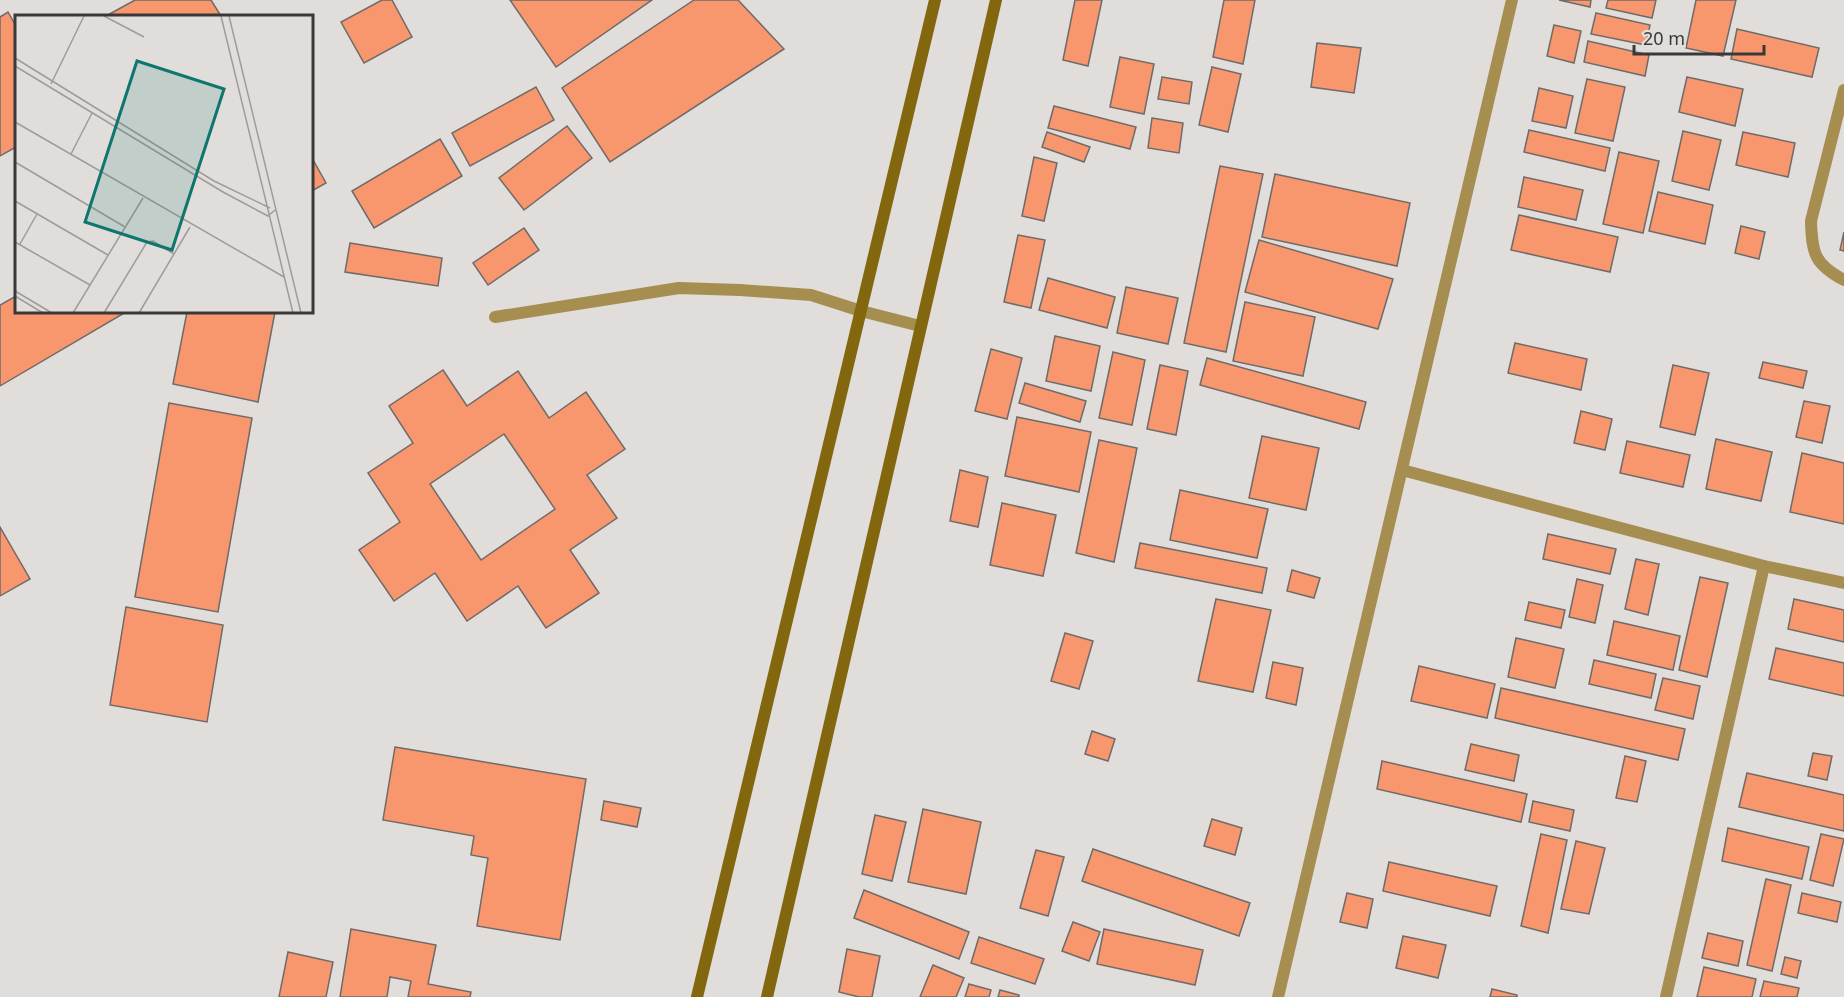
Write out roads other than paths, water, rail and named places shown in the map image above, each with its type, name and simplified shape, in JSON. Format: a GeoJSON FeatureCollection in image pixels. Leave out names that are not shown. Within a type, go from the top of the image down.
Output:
{"type":"FeatureCollection","features":[{"type":"Feature","properties":{"kind":"main road"},"geometry":{"type":"LineString","coordinates":[[697,997],[935,0]]}},
{"type":"Feature","properties":{"kind":"main road"},"geometry":{"type":"LineString","coordinates":[[767,997],[996,0]]}},
{"type":"Feature","properties":{"kind":"street"},"geometry":{"type":"LineString","coordinates":[[1278,997],[1512,0]]}},
{"type":"Feature","properties":{"kind":"street"},"geometry":{"type":"LineString","coordinates":[[1844,90],[1811,221],[1812,243],[1820,265],[1844,280]]}},
{"type":"Feature","properties":{"kind":"street"},"geometry":{"type":"LineString","coordinates":[[495,316],[679,288],[811,296],[920,326]]}},
{"type":"Feature","properties":{"kind":"street"},"geometry":{"type":"LineString","coordinates":[[1402,470],[1764,566],[1844,583]]}},
{"type":"Feature","properties":{"kind":"street"},"geometry":{"type":"LineString","coordinates":[[1666,997],[1764,566]]}}]}
